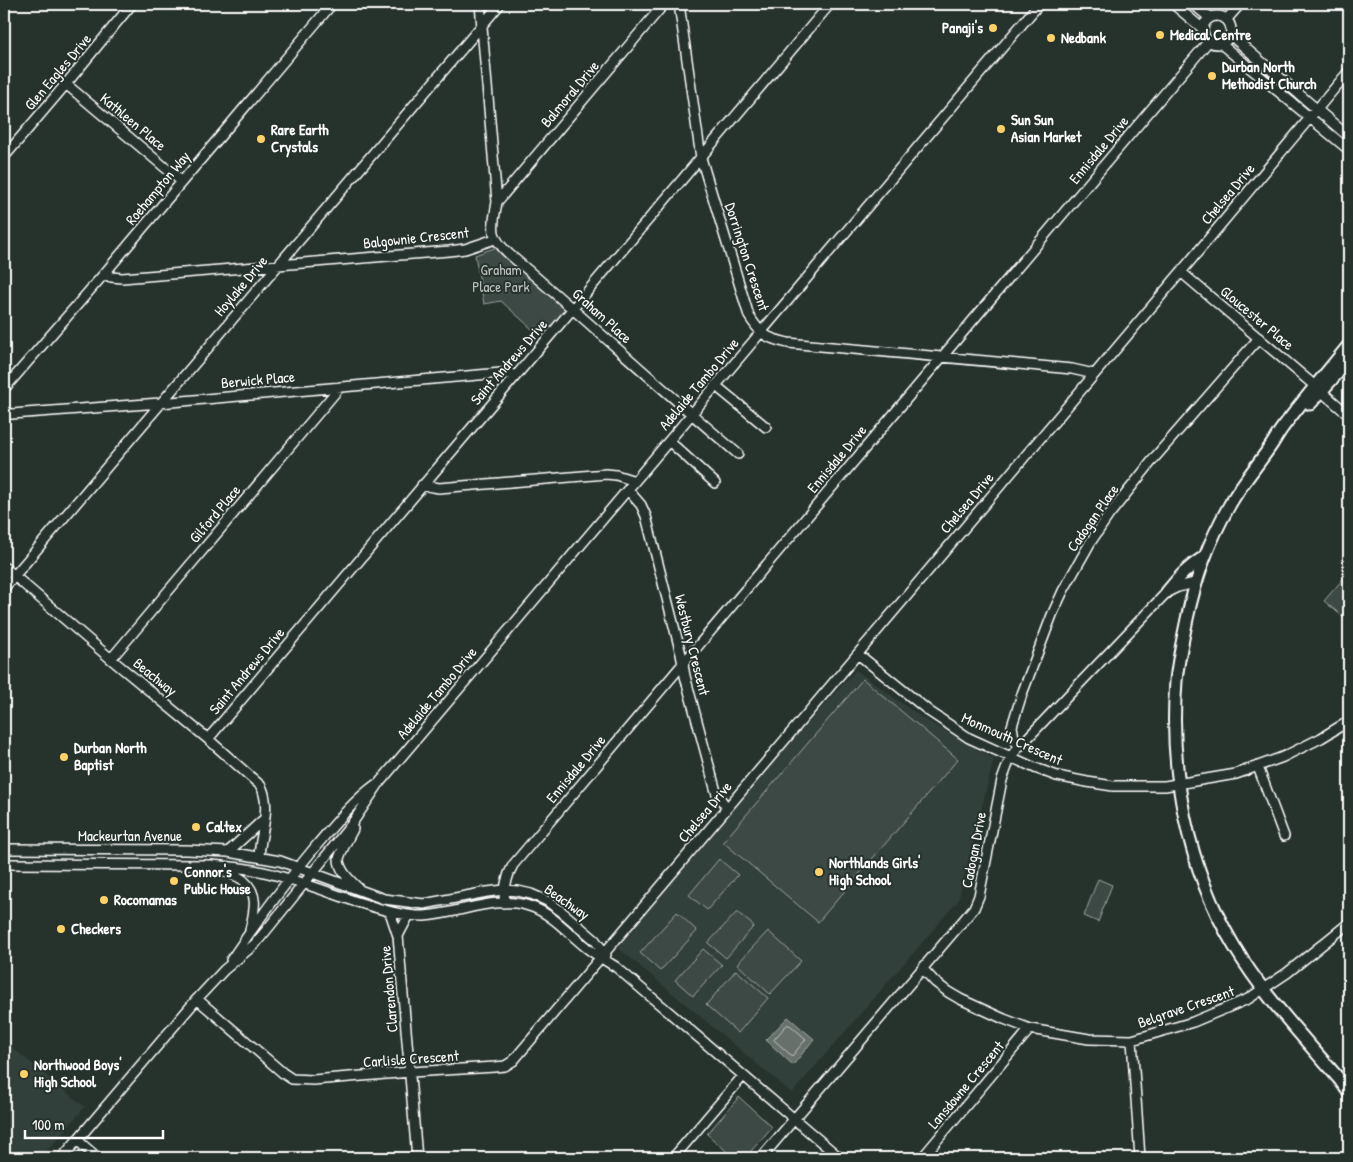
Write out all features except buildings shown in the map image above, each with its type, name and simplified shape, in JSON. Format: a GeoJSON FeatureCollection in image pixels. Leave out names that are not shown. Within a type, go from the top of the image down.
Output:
{"type":"FeatureCollection","features":[{"type":"Feature","properties":{"kind":"main road"},"geometry":{"type":"LineString","coordinates":[[1319,389],[1349,345]]}},
{"type":"Feature","properties":{"kind":"main road"},"geometry":{"type":"LineString","coordinates":[[1349,360],[1284,426],[1229,505],[1204,557],[1195,583],[1176,678],[1174,733],[1178,784],[1193,851],[1207,891],[1220,920],[1233,945],[1263,990],[1345,1082],[1349,1093]]}},
{"type":"Feature","properties":{"kind":"main road"},"geometry":{"type":"LineString","coordinates":[[1166,592],[1183,572],[1204,557]]}},
{"type":"Feature","properties":{"kind":"street","name":"Glen Eagles Drive"},"geometry":{"type":"LineString","coordinates":[[4,157],[132,4]]}},
{"type":"Feature","properties":{"kind":"street","name":"Roehampton Way"},"geometry":{"type":"LineString","coordinates":[[4,389],[104,274],[332,4]]}},
{"type":"Feature","properties":{"kind":"street"},"geometry":{"type":"LineString","coordinates":[[480,4],[497,202],[493,231],[495,239]]}},
{"type":"Feature","properties":{"kind":"street","name":"Hoylake Drive"},"geometry":{"type":"LineString","coordinates":[[4,588],[276,265],[500,4]]}},
{"type":"Feature","properties":{"kind":"street","name":"Balmoral Drive"},"geometry":{"type":"LineString","coordinates":[[497,202],[664,4]]}},
{"type":"Feature","properties":{"kind":"street","name":"Dorrington Crescent"},"geometry":{"type":"LineString","coordinates":[[679,4],[701,158],[749,316],[761,332],[774,340],[788,343],[1072,369],[1094,374]]}},
{"type":"Feature","properties":{"kind":"street","name":"Saint Andrews Drive"},"geometry":{"type":"LineString","coordinates":[[208,739],[830,4]]}},
{"type":"Feature","properties":{"kind":"street","name":"Adelaide Tambo Drive"},"geometry":{"type":"LineString","coordinates":[[62,1158],[197,1000],[224,970],[265,932],[305,884],[380,782],[1039,4]]}},
{"type":"Feature","properties":{"kind":"street"},"geometry":{"type":"LineString","coordinates":[[1173,4],[1203,29]]}},
{"type":"Feature","properties":{"kind":"street"},"geometry":{"type":"LineString","coordinates":[[1193,4],[1211,17]]}},
{"type":"Feature","properties":{"kind":"street"},"geometry":{"type":"LineString","coordinates":[[1227,19],[1240,4]]}},
{"type":"Feature","properties":{"kind":"street"},"geometry":{"type":"LineString","coordinates":[[1232,33],[1226,42],[1217,44],[1208,42],[1204,36],[1203,29],[1205,22],[1211,17],[1222,16],[1227,19],[1236,40],[1349,137]]}},
{"type":"Feature","properties":{"kind":"street","name":"Ennisdale Drive"},"geometry":{"type":"LineString","coordinates":[[504,903],[504,890],[508,874],[513,865],[1208,42]]}},
{"type":"Feature","properties":{"kind":"street"},"geometry":{"type":"LineString","coordinates":[[1221,44],[1349,150]]}},
{"type":"Feature","properties":{"kind":"street","name":"Chelsea Drive"},"geometry":{"type":"LineString","coordinates":[[602,955],[1181,272],[1349,70]]}},
{"type":"Feature","properties":{"kind":"street","name":"Kathleen Place"},"geometry":{"type":"LineString","coordinates":[[66,84],[181,181]]}},
{"type":"Feature","properties":{"kind":"street","name":"Balgownie Crescent"},"geometry":{"type":"LineString","coordinates":[[104,274],[122,278],[449,251],[465,249],[495,239]]}},
{"type":"Feature","properties":{"kind":"street","name":"Graham Place"},"geometry":{"type":"LineString","coordinates":[[495,239],[691,415],[738,454]]}},
{"type":"Feature","properties":{"kind":"street","name":"Gloucester Place"},"geometry":{"type":"LineString","coordinates":[[1181,272],[1349,415]]}},
{"type":"Feature","properties":{"kind":"street","name":"Cadogan Place"},"geometry":{"type":"LineString","coordinates":[[1018,747],[1012,726],[1022,694],[1052,615],[1090,543],[1109,515],[1156,456],[1259,338]]}},
{"type":"Feature","properties":{"kind":"street","name":"Berwick Place"},"geometry":{"type":"LineString","coordinates":[[4,414],[160,403],[501,373],[515,375]]}},
{"type":"Feature","properties":{"kind":"street"},"geometry":{"type":"LineString","coordinates":[[716,385],[766,427]]}},
{"type":"Feature","properties":{"kind":"street","name":"Gilford Place"},"geometry":{"type":"LineString","coordinates":[[111,659],[340,387]]}},
{"type":"Feature","properties":{"kind":"street"},"geometry":{"type":"LineString","coordinates":[[669,441],[715,483]]}},
{"type":"Feature","properties":{"kind":"street"},"geometry":{"type":"LineString","coordinates":[[422,485],[439,488],[606,474],[635,481]]}},
{"type":"Feature","properties":{"kind":"street","name":"Westbury Crescent"},"geometry":{"type":"LineString","coordinates":[[628,490],[641,505],[646,516],[714,788],[727,808]]}},
{"type":"Feature","properties":{"kind":"street","name":"Beachway"},"geometry":{"type":"LineString","coordinates":[[4,567],[261,786],[265,794],[266,804],[259,857]]}},
{"type":"Feature","properties":{"kind":"street","name":"Cadogan Drive"},"geometry":{"type":"LineString","coordinates":[[762,1158],[974,908],[979,896],[1002,780],[1011,756],[1166,592],[1195,583]]}},
{"type":"Feature","properties":{"kind":"street","name":"Monmouth Crescent"},"geometry":{"type":"LineString","coordinates":[[858,654],[930,712],[969,738],[1011,756],[1020,762],[1058,776],[1087,782],[1120,786],[1165,786],[1236,774],[1283,757],[1349,721]]}},
{"type":"Feature","properties":{"kind":"street"},"geometry":{"type":"LineString","coordinates":[[1258,767],[1284,836]]}},
{"type":"Feature","properties":{"kind":"street","name":"Adelaide Tambo Drive"},"geometry":{"type":"LineString","coordinates":[[224,970],[298,868],[354,803],[380,782]]}},
{"type":"Feature","properties":{"kind":"street"},"geometry":{"type":"LineString","coordinates":[[361,810],[339,858],[349,880],[361,891]]}},
{"type":"Feature","properties":{"kind":"street"},"geometry":{"type":"LineString","coordinates":[[228,852],[265,819]]}},
{"type":"Feature","properties":{"kind":"street","name":"Mackeurtan Avenue"},"geometry":{"type":"LineString","coordinates":[[4,849],[228,852],[280,861],[313,873]]}},
{"type":"Feature","properties":{"kind":"street"},"geometry":{"type":"LineString","coordinates":[[156,865],[158,850]]}},
{"type":"Feature","properties":{"kind":"street","name":"Mackeurtan Avenue"},"geometry":{"type":"LineString","coordinates":[[4,864],[211,865],[256,871],[305,884]]}},
{"type":"Feature","properties":{"kind":"street"},"geometry":{"type":"LineString","coordinates":[[211,865],[243,880],[252,892],[255,902],[250,932]]}},
{"type":"Feature","properties":{"kind":"street","name":"Beachway"},"geometry":{"type":"LineString","coordinates":[[313,873],[384,899],[424,904],[504,890],[531,894],[561,911],[595,940],[602,955]]}},
{"type":"Feature","properties":{"kind":"street","name":"Beachway"},"geometry":{"type":"LineString","coordinates":[[305,884],[390,912],[410,915],[425,916],[480,905],[504,903],[516,903],[542,912],[587,948],[602,955],[840,1158]]}},
{"type":"Feature","properties":{"kind":"street","name":"Clarendon Drive"},"geometry":{"type":"LineString","coordinates":[[390,912],[398,936],[417,1158]]}},
{"type":"Feature","properties":{"kind":"street","name":"Clarendon Drive"},"geometry":{"type":"LineString","coordinates":[[398,936],[410,915]]}},
{"type":"Feature","properties":{"kind":"street","name":"Belgrave Crescent"},"geometry":{"type":"LineString","coordinates":[[923,969],[935,982],[960,999],[1030,1029],[1089,1039],[1132,1040],[1193,1022],[1248,999],[1287,973],[1349,924]]}},
{"type":"Feature","properties":{"kind":"street","name":"Carlisle Crescent"},"geometry":{"type":"LineString","coordinates":[[197,1000],[292,1079],[313,1080],[505,1066],[513,1061],[602,955]]}},
{"type":"Feature","properties":{"kind":"street","name":"Lansdowne Crescent"},"geometry":{"type":"LineString","coordinates":[[922,1158],[1030,1029]]}},
{"type":"Feature","properties":{"kind":"street"},"geometry":{"type":"LineString","coordinates":[[1132,1040],[1140,1158]]}},
{"type":"Feature","properties":{"kind":"street"},"geometry":{"type":"LineString","coordinates":[[673,1158],[743,1076]]}},
{"type":"Feature","properties":{"kind":"street"},"geometry":{"type":"LineString","coordinates":[[77,1140],[98,1158]]}},
{"type":"Feature","properties":{"kind":"shaded area","name":"Northlands Girls' High School"},"geometry":{"type":"Polygon","coordinates":[[[856,670],[922,718],[994,759],[958,901],[792,1093],[610,941],[856,670]]]}},
{"type":"Feature","properties":{"kind":"shaded area","name":"Northwood Boys' High School"},"geometry":{"type":"Polygon","coordinates":[[[4,1041],[85,1107],[41,1158],[4,1158],[4,1041]]]}},
{"type":"Feature","properties":{"kind":"green space","name":"Graham Place Park"},"geometry":{"type":"Polygon","coordinates":[[[497,247],[566,308],[542,338],[501,301],[484,304],[475,255],[497,247]]]}},
{"type":"Feature","properties":{"kind":"green space"},"geometry":{"type":"Polygon","coordinates":[[[1349,572],[1349,607],[1342,616],[1324,601],[1349,572]]]}},
{"type":"Feature","properties":{"kind":"green space"},"geometry":{"type":"Polygon","coordinates":[[[863,679],[958,759],[818,922],[723,842],[863,679]]]}},
{"type":"Feature","properties":{"kind":"green space"},"geometry":{"type":"Polygon","coordinates":[[[719,859],[738,875],[707,910],[689,895],[719,859]]]}},
{"type":"Feature","properties":{"kind":"green space"},"geometry":{"type":"Polygon","coordinates":[[[1098,879],[1112,885],[1098,922],[1084,916],[1098,879]]]}},
{"type":"Feature","properties":{"kind":"green space"},"geometry":{"type":"Polygon","coordinates":[[[677,912],[697,931],[660,971],[640,953],[677,912]]]}},
{"type":"Feature","properties":{"kind":"green space"},"geometry":{"type":"Polygon","coordinates":[[[737,912],[754,926],[726,958],[708,943],[737,912]]]}},
{"type":"Feature","properties":{"kind":"green space"},"geometry":{"type":"Polygon","coordinates":[[[768,931],[801,961],[770,994],[737,964],[768,931]]]}},
{"type":"Feature","properties":{"kind":"green space"},"geometry":{"type":"Polygon","coordinates":[[[703,949],[722,965],[693,996],[675,980],[703,949]]]}},
{"type":"Feature","properties":{"kind":"green space"},"geometry":{"type":"Polygon","coordinates":[[[736,970],[768,998],[738,1033],[706,1005],[736,970]]]}},
{"type":"Feature","properties":{"kind":"green space"},"geometry":{"type":"Polygon","coordinates":[[[739,1097],[772,1127],[745,1158],[734,1158],[707,1134],[739,1097]]]}},
{"type":"Feature","properties":{"kind":"water"},"geometry":{"type":"Polygon","coordinates":[[[788,1017],[814,1039],[793,1065],[766,1040],[788,1017]]]}},
{"type":"Feature","properties":{"kind":"place","name":"Panaji's"},"geometry":{"type":"Point","coordinates":[993,28]}},
{"type":"Feature","properties":{"kind":"place","name":"Medical Centre"},"geometry":{"type":"Point","coordinates":[1160,35]}},
{"type":"Feature","properties":{"kind":"place","name":"Nedbank"},"geometry":{"type":"Point","coordinates":[1051,38]}},
{"type":"Feature","properties":{"kind":"place","name":"Durban North Methodist Church"},"geometry":{"type":"Point","coordinates":[1212,76]}},
{"type":"Feature","properties":{"kind":"place","name":"Sun Sun Asian Market"},"geometry":{"type":"Point","coordinates":[1001,129]}},
{"type":"Feature","properties":{"kind":"place","name":"Rare Earth Crystals"},"geometry":{"type":"Point","coordinates":[261,139]}},
{"type":"Feature","properties":{"kind":"place","name":"Durban North Baptist"},"geometry":{"type":"Point","coordinates":[64,757]}},
{"type":"Feature","properties":{"kind":"place","name":"Caltex"},"geometry":{"type":"Point","coordinates":[196,827]}},
{"type":"Feature","properties":{"kind":"place","name":"Northlands Girls' High School"},"geometry":{"type":"Point","coordinates":[819,872]}},
{"type":"Feature","properties":{"kind":"place","name":"Connor's Public House"},"geometry":{"type":"Point","coordinates":[174,881]}},
{"type":"Feature","properties":{"kind":"place","name":"Rocomamas"},"geometry":{"type":"Point","coordinates":[104,900]}},
{"type":"Feature","properties":{"kind":"place","name":"Checkers"},"geometry":{"type":"Point","coordinates":[61,929]}},
{"type":"Feature","properties":{"kind":"place","name":"Northwood Boys' High School"},"geometry":{"type":"Point","coordinates":[24,1074]}}]}
